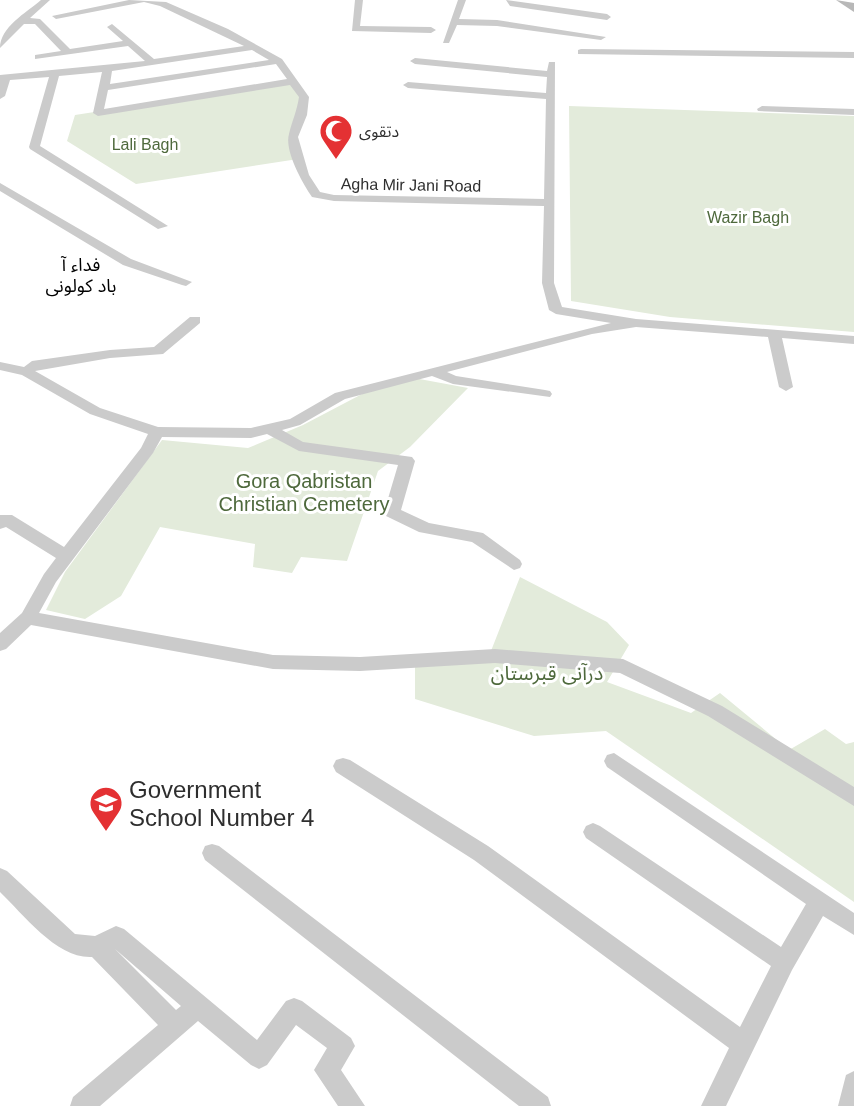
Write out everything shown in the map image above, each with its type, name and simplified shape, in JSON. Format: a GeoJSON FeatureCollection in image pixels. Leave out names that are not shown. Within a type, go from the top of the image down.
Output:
{"type":"FeatureCollection","features":[{"type":"Feature","properties":{"kind":"main road"},"geometry":{"type":"LineString","coordinates":[[842,0],[854,9]]}},
{"type":"Feature","properties":{"kind":"street"},"geometry":{"type":"LineString","coordinates":[[0,45],[46,0]]}},
{"type":"Feature","properties":{"kind":"street"},"geometry":{"type":"LineString","coordinates":[[56,16],[144,0]]}},
{"type":"Feature","properties":{"kind":"street","name":"Agha Mir Jani Road"},"geometry":{"type":"LineString","coordinates":[[144,0],[171,7],[279,61],[304,97],[302,116],[293,137],[296,154],[309,187],[316,195],[334,198],[550,203]]}},
{"type":"Feature","properties":{"kind":"street"},"geometry":{"type":"LineString","coordinates":[[359,0],[355,29],[431,30]]}},
{"type":"Feature","properties":{"kind":"street"},"geometry":{"type":"LineString","coordinates":[[446,41],[462,0]]}},
{"type":"Feature","properties":{"kind":"street"},"geometry":{"type":"LineString","coordinates":[[510,0],[510,3],[607,17]]}},
{"type":"Feature","properties":{"kind":"street"},"geometry":{"type":"LineString","coordinates":[[22,21],[37,21],[68,53]]}},
{"type":"Feature","properties":{"kind":"street"},"geometry":{"type":"LineString","coordinates":[[454,22],[496,23],[601,37]]}},
{"type":"Feature","properties":{"kind":"street"},"geometry":{"type":"LineString","coordinates":[[112,27],[153,63]]}},
{"type":"Feature","properties":{"kind":"street"},"geometry":{"type":"LineString","coordinates":[[38,57],[131,43]]}},
{"type":"Feature","properties":{"kind":"street"},"geometry":{"type":"LineString","coordinates":[[0,96],[3,78],[108,69],[254,47]]}},
{"type":"Feature","properties":{"kind":"street"},"geometry":{"type":"LineString","coordinates":[[581,52],[854,55]]}},
{"type":"Feature","properties":{"kind":"street"},"geometry":{"type":"LineString","coordinates":[[104,88],[279,61]]}},
{"type":"Feature","properties":{"kind":"street"},"geometry":{"type":"LineString","coordinates":[[415,61],[551,69],[548,283],[556,310],[636,323],[854,340]]}},
{"type":"Feature","properties":{"kind":"street"},"geometry":{"type":"LineString","coordinates":[[108,69],[98,113],[295,81]]}},
{"type":"Feature","properties":{"kind":"street"},"geometry":{"type":"LineString","coordinates":[[54,75],[34,147],[162,226]]}},
{"type":"Feature","properties":{"kind":"street"},"geometry":{"type":"LineString","coordinates":[[408,85],[550,96]]}},
{"type":"Feature","properties":{"kind":"street"},"geometry":{"type":"LineString","coordinates":[[762,109],[854,112]]}},
{"type":"Feature","properties":{"kind":"street"},"geometry":{"type":"LineString","coordinates":[[0,186],[127,262],[186,282]]}},
{"type":"Feature","properties":{"kind":"street"},"geometry":{"type":"LineString","coordinates":[[27,372],[32,365],[110,354],[158,351],[195,320]]}},
{"type":"Feature","properties":{"kind":"street"},"geometry":{"type":"LineString","coordinates":[[0,366],[27,372],[95,411],[157,432],[251,434],[295,422],[340,396],[591,330],[636,323]]}},
{"type":"Feature","properties":{"kind":"street"},"geometry":{"type":"LineString","coordinates":[[774,333],[786,387]]}},
{"type":"Feature","properties":{"kind":"street"},"geometry":{"type":"LineString","coordinates":[[432,371],[453,380],[545,394]]}},
{"type":"Feature","properties":{"kind":"street"},"geometry":{"type":"LineString","coordinates":[[270,429],[299,446],[407,461],[392,512],[425,528],[477,537],[514,564]]}},
{"type":"Feature","properties":{"kind":"street"},"geometry":{"type":"LineString","coordinates":[[0,644],[28,618],[50,578],[148,450],[157,432]]}},
{"type":"Feature","properties":{"kind":"street"},"geometry":{"type":"LineString","coordinates":[[0,523],[6,519],[66,556]]}},
{"type":"Feature","properties":{"kind":"street"},"geometry":{"type":"LineString","coordinates":[[28,618],[273,662],[360,664],[495,656],[623,666],[715,711],[854,797]]}},
{"type":"Feature","properties":{"kind":"street"},"geometry":{"type":"LineString","coordinates":[[614,761],[854,925]]}},
{"type":"Feature","properties":{"kind":"street"},"geometry":{"type":"LineString","coordinates":[[342,766],[481,854],[743,1044]]}},
{"type":"Feature","properties":{"kind":"street"},"geometry":{"type":"LineString","coordinates":[[593,832],[784,962]]}},
{"type":"Feature","properties":{"kind":"street"},"geometry":{"type":"LineString","coordinates":[[212,853],[539,1106]]}},
{"type":"Feature","properties":{"kind":"street"},"geometry":{"type":"LineString","coordinates":[[0,878],[68,942],[82,947],[97,946],[116,936],[259,1058],[294,1009],[343,1046],[326,1070],[353,1106]]}},
{"type":"Feature","properties":{"kind":"street"},"geometry":{"type":"LineString","coordinates":[[713,1106],[784,962],[820,900]]}},
{"type":"Feature","properties":{"kind":"street"},"geometry":{"type":"LineString","coordinates":[[97,946],[175,1026]]}},
{"type":"Feature","properties":{"kind":"street"},"geometry":{"type":"LineString","coordinates":[[82,1106],[198,1006]]}},
{"type":"Feature","properties":{"kind":"street"},"geometry":{"type":"LineString","coordinates":[[850,1106],[854,1083]]}},
{"type":"Feature","properties":{"kind":"green space","name":"Lali Bagh"},"geometry":{"type":"Polygon","coordinates":[[[295,81],[304,97],[293,137],[298,159],[136,184],[67,141],[75,115],[295,81]]]}},
{"type":"Feature","properties":{"kind":"green space","name":"Wazir Bagh"},"geometry":{"type":"Polygon","coordinates":[[[569,106],[854,116],[854,332],[670,317],[571,301],[569,106]]]}},
{"type":"Feature","properties":{"kind":"green space","name":"Gora Qabristan Christian Cemetery"},"geometry":{"type":"Polygon","coordinates":[[[414,378],[468,388],[410,447],[378,471],[347,561],[301,557],[292,573],[253,567],[255,544],[160,527],[121,596],[85,619],[46,610],[65,572],[162,440],[248,448],[303,425],[364,393],[414,378]]]}},
{"type":"Feature","properties":{"kind":"green space","name":"درآنی قبرستان"},"geometry":{"type":"Polygon","coordinates":[[[520,577],[607,622],[629,645],[607,682],[691,713],[720,693],[789,750],[825,729],[846,744],[854,742],[854,902],[606,731],[534,736],[415,699],[415,661],[489,656],[520,577]]]}},
{"type":"Feature","properties":{"kind":"place","name":"دتقوى"},"geometry":{"type":"Point","coordinates":[336,160]}},
{"type":"Feature","properties":{"kind":"place","name":"Government School Number 4"},"geometry":{"type":"Point","coordinates":[106,832]}},
{"type":"Feature","properties":{"kind":"district","name":"فداء آ باد کولونی"},"geometry":{"type":"Point","coordinates":[81,275]}}]}
